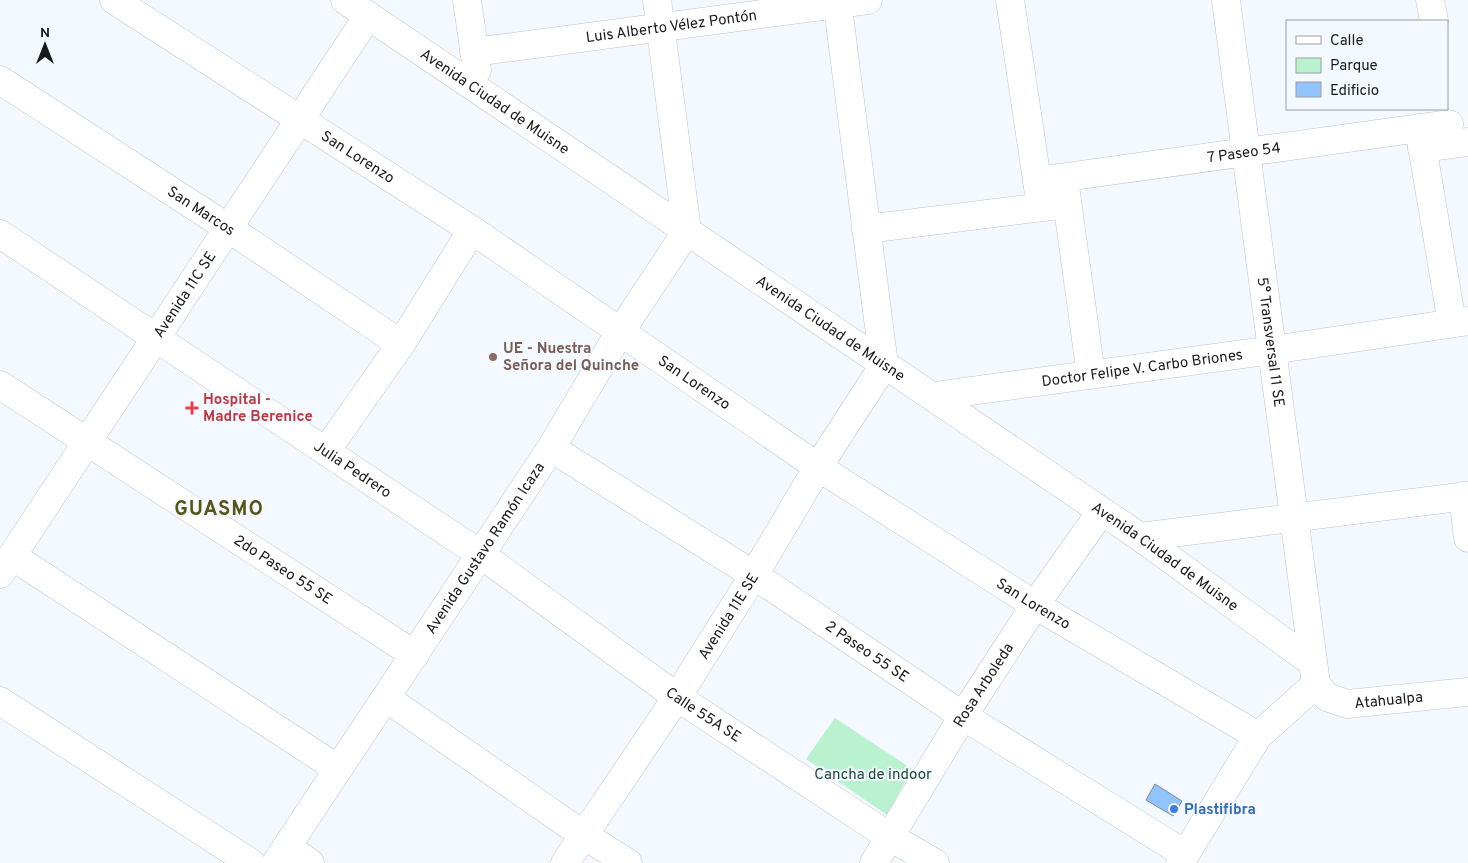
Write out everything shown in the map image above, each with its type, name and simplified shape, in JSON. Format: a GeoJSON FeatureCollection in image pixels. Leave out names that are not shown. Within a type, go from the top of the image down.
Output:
{"type":"FeatureCollection","features":[{"type":"Feature","properties":{"kind":"street","name":"San Lorenzo"},"geometry":{"type":"LineString","coordinates":[[114,0],[472,230],[818,467],[1035,605],[1258,736]]}},
{"type":"Feature","properties":{"kind":"street","name":"Avenida Ciudad de Muisne"},"geometry":{"type":"LineString","coordinates":[[345,0],[884,365],[934,396],[1140,537],[1314,673]]}},
{"type":"Feature","properties":{"kind":"street"},"geometry":{"type":"LineString","coordinates":[[467,0],[480,91]]}},
{"type":"Feature","properties":{"kind":"street"},"geometry":{"type":"LineString","coordinates":[[657,0],[687,231]]}},
{"type":"Feature","properties":{"kind":"street","name":"Luis Alberto Vélez Pontón"},"geometry":{"type":"LineString","coordinates":[[474,52],[837,2],[868,0]]}},
{"type":"Feature","properties":{"kind":"street"},"geometry":{"type":"LineString","coordinates":[[1010,0],[1039,194]]}},
{"type":"Feature","properties":{"kind":"street","name":"5° Transversal 11 SE"},"geometry":{"type":"LineString","coordinates":[[1226,0],[1314,673]]}},
{"type":"Feature","properties":{"kind":"street"},"geometry":{"type":"LineString","coordinates":[[1430,0],[1434,20]]}},
{"type":"Feature","properties":{"kind":"street"},"geometry":{"type":"LineString","coordinates":[[837,2],[884,365]]}},
{"type":"Feature","properties":{"kind":"street","name":"Avenida 11C SE"},"geometry":{"type":"LineString","coordinates":[[6,565],[368,16]]}},
{"type":"Feature","properties":{"kind":"street","name":"San Marcos"},"geometry":{"type":"LineString","coordinates":[[0,80],[228,228],[401,344]]}},
{"type":"Feature","properties":{"kind":"street","name":"7 Paseo 54"},"geometry":{"type":"LineString","coordinates":[[866,229],[1039,194],[1064,177],[1246,152],[1421,138],[1454,129]]}},
{"type":"Feature","properties":{"kind":"street"},"geometry":{"type":"LineString","coordinates":[[1421,138],[1460,322]]}},
{"type":"Feature","properties":{"kind":"street"},"geometry":{"type":"LineString","coordinates":[[1064,177],[1091,375]]}},
{"type":"Feature","properties":{"kind":"street","name":"7 Paseo 54"},"geometry":{"type":"LineString","coordinates":[[1039,194],[1068,204]]}},
{"type":"Feature","properties":{"kind":"street"},"geometry":{"type":"LineString","coordinates":[[326,451],[401,344],[472,230]]}},
{"type":"Feature","properties":{"kind":"street","name":"Avenida Gustavo Ramón Icaza"},"geometry":{"type":"LineString","coordinates":[[282,855],[551,448],[620,332],[687,231]]}},
{"type":"Feature","properties":{"kind":"street","name":"Julia Pedrero"},"geometry":{"type":"LineString","coordinates":[[0,234],[480,554]]}},
{"type":"Feature","properties":{"kind":"street","name":"Doctor Felipe V. Carbo Briones"},"geometry":{"type":"LineString","coordinates":[[934,396],[1272,350],[1460,322]]}},
{"type":"Feature","properties":{"kind":"street","name":"Avenida 11E SE"},"geometry":{"type":"LineString","coordinates":[[565,863],[677,697],[754,575],[818,467],[884,365]]}},
{"type":"Feature","properties":{"kind":"street","name":"2do Paseo 55 SE"},"geometry":{"type":"LineString","coordinates":[[0,385],[415,655]]}},
{"type":"Feature","properties":{"kind":"street","name":"2 Paseo 55 SE"},"geometry":{"type":"LineString","coordinates":[[551,448],[754,575],[963,716],[1183,858]]}},
{"type":"Feature","properties":{"kind":"street"},"geometry":{"type":"LineString","coordinates":[[1140,537],[1465,496],[1467,530]]}},
{"type":"Feature","properties":{"kind":"street","name":"Rosa Arboleda"},"geometry":{"type":"LineString","coordinates":[[874,863],[963,716],[1035,605],[1101,512]]}},
{"type":"Feature","properties":{"kind":"street","name":"Calle 55A SE"},"geometry":{"type":"LineString","coordinates":[[480,554],[677,697],[890,837],[935,863]]}},
{"type":"Feature","properties":{"kind":"street"},"geometry":{"type":"LineString","coordinates":[[6,565],[338,769]]}},
{"type":"Feature","properties":{"kind":"street"},"geometry":{"type":"LineString","coordinates":[[1183,858],[1258,736],[1314,673]]}},
{"type":"Feature","properties":{"kind":"street","name":"Atahualpa"},"geometry":{"type":"LineString","coordinates":[[1314,673],[1327,697],[1346,704],[1468,692]]}},
{"type":"Feature","properties":{"kind":"street"},"geometry":{"type":"LineString","coordinates":[[386,698],[585,836],[628,863]]}},
{"type":"Feature","properties":{"kind":"street"},"geometry":{"type":"LineString","coordinates":[[0,701],[251,863]]}},
{"type":"Feature","properties":{"kind":"street"},"geometry":{"type":"LineString","coordinates":[[282,855],[310,863]]}},
{"type":"Feature","properties":{"kind":"green space","name":"Cancha de indoor"},"geometry":{"type":"Polygon","coordinates":[[[835,718],[912,769],[887,815],[806,759],[835,718]]]}},
{"type":"Feature","properties":{"kind":"building"},"geometry":{"type":"Polygon","coordinates":[[[1155,784],[1182,801],[1173,816],[1146,800],[1155,784]]]}},
{"type":"Feature","properties":{"kind":"place","name":"UE - Nuestra Señora del Quinche"},"geometry":{"type":"Point","coordinates":[493,357]}},
{"type":"Feature","properties":{"kind":"place","name":"Hospital - Madre Berenice"},"geometry":{"type":"Point","coordinates":[192,408]}},
{"type":"Feature","properties":{"kind":"place","name":"Plastifibra"},"geometry":{"type":"Point","coordinates":[1174,809]}},
{"type":"Feature","properties":{"kind":"district","name":"GUASMO"},"geometry":{"type":"Point","coordinates":[219,508]}}]}
